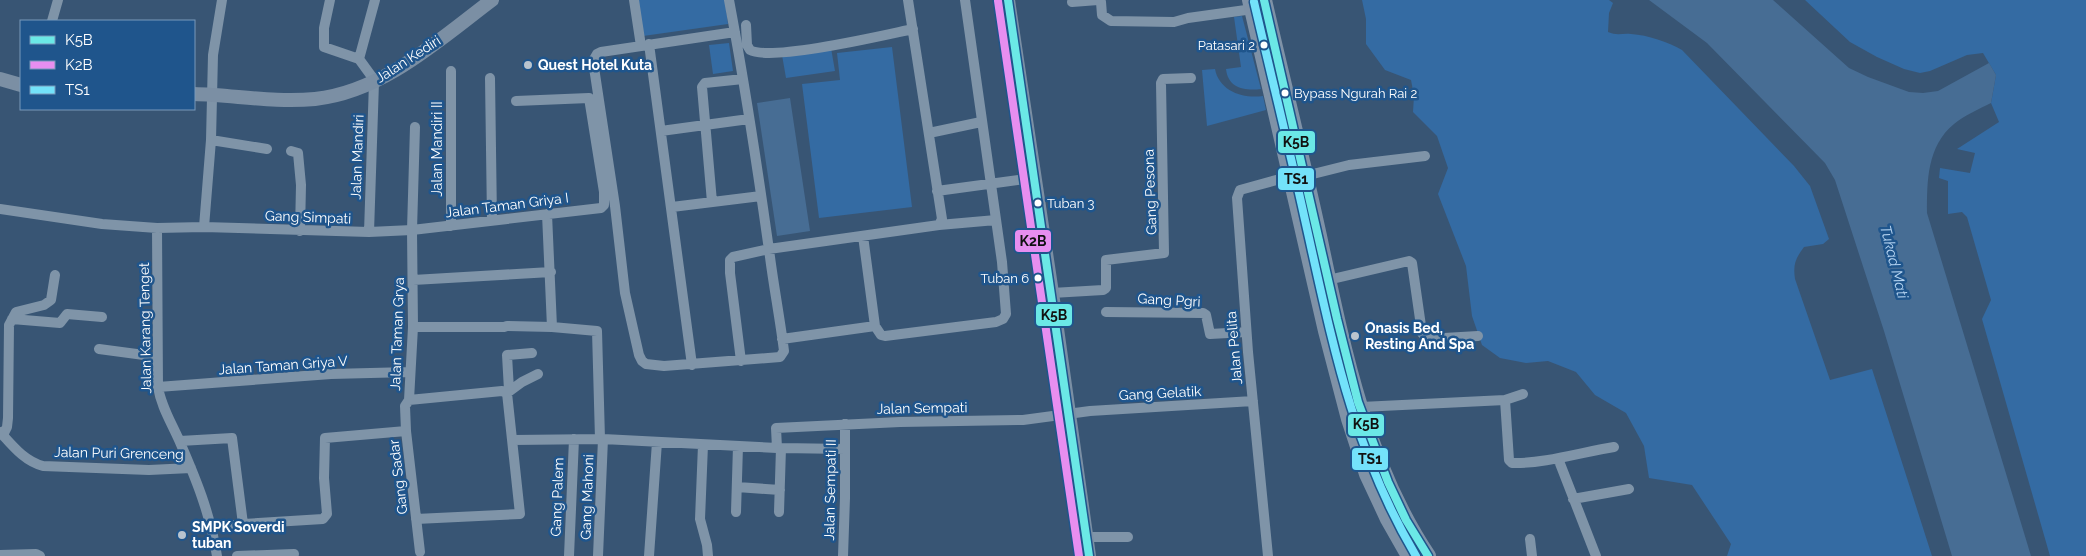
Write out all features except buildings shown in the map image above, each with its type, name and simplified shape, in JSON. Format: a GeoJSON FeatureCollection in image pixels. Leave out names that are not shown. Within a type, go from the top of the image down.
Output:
{"type":"FeatureCollection","features":[{"type":"Feature","properties":{"kind":"highway"},"geometry":{"type":"LineString","coordinates":[[1256,3],[1298,176],[1370,439],[1390,490],[1406,521],[1428,556]]}},
{"type":"Feature","properties":{"kind":"highway"},"geometry":{"type":"LineString","coordinates":[[1298,176],[1326,331],[1349,419],[1368,474],[1388,519],[1409,556]]}},
{"type":"Feature","properties":{"kind":"main road","name":"Jalan Kediri"},"geometry":{"type":"LineString","coordinates":[[195,94],[314,99],[341,93],[374,82],[427,48],[492,0]]}},
{"type":"Feature","properties":{"kind":"main road"},"geometry":{"type":"LineString","coordinates":[[1008,0],[1089,556]]}},
{"type":"Feature","properties":{"kind":"main road"},"geometry":{"type":"LineString","coordinates":[[0,79],[20,85]]}},
{"type":"Feature","properties":{"kind":"street"},"geometry":{"type":"LineString","coordinates":[[52,20],[58,0]]}},
{"type":"Feature","properties":{"kind":"street"},"geometry":{"type":"LineString","coordinates":[[0,209],[102,224],[157,228],[204,227],[213,55],[222,0]]}},
{"type":"Feature","properties":{"kind":"street"},"geometry":{"type":"LineString","coordinates":[[330,0],[324,28],[324,47],[359,59],[374,82]]}},
{"type":"Feature","properties":{"kind":"street"},"geometry":{"type":"LineString","coordinates":[[359,59],[375,0]]}},
{"type":"Feature","properties":{"kind":"street"},"geometry":{"type":"LineString","coordinates":[[634,0],[645,45],[661,130],[692,365]]}},
{"type":"Feature","properties":{"kind":"street"},"geometry":{"type":"LineString","coordinates":[[516,101],[589,98],[608,191],[625,294],[633,333],[642,361],[664,366],[780,357],[784,351],[762,196],[729,0]]}},
{"type":"Feature","properties":{"kind":"street"},"geometry":{"type":"LineString","coordinates":[[908,0],[942,219],[939,225]]}},
{"type":"Feature","properties":{"kind":"street"},"geometry":{"type":"LineString","coordinates":[[863,236],[875,326],[878,332],[885,336],[996,322],[1003,319],[1007,309],[965,0]]}},
{"type":"Feature","properties":{"kind":"street"},"geometry":{"type":"LineString","coordinates":[[1072,2],[1098,0],[1101,2],[1102,15],[1111,21],[1174,22],[1256,3]]}},
{"type":"Feature","properties":{"kind":"street"},"geometry":{"type":"LineString","coordinates":[[746,25],[747,45],[750,50],[763,54],[819,48],[913,29]]}},
{"type":"Feature","properties":{"kind":"street"},"geometry":{"type":"LineString","coordinates":[[608,191],[593,61],[597,54],[735,32]]}},
{"type":"Feature","properties":{"kind":"street","name":"Jalan Mandiri II"},"geometry":{"type":"LineString","coordinates":[[451,72],[451,226]]}},
{"type":"Feature","properties":{"kind":"street"},"geometry":{"type":"LineString","coordinates":[[490,78],[492,220]]}},
{"type":"Feature","properties":{"kind":"street","name":"Gang Pesona"},"geometry":{"type":"LineString","coordinates":[[1052,293],[1103,290],[1106,288],[1106,260],[1164,253],[1161,83],[1164,79],[1169,78],[1191,78]]}},
{"type":"Feature","properties":{"kind":"street"},"geometry":{"type":"LineString","coordinates":[[712,202],[702,86],[705,83],[743,79]]}},
{"type":"Feature","properties":{"kind":"street","name":"Jalan Mandiri"},"geometry":{"type":"LineString","coordinates":[[369,232],[374,82]]}},
{"type":"Feature","properties":{"kind":"street"},"geometry":{"type":"LineString","coordinates":[[661,130],[749,120]]}},
{"type":"Feature","properties":{"kind":"street"},"geometry":{"type":"LineString","coordinates":[[929,134],[981,122]]}},
{"type":"Feature","properties":{"kind":"street","name":"Jalan Taman Grya"},"geometry":{"type":"LineString","coordinates":[[415,127],[412,230],[413,327],[409,400],[508,391]]}},
{"type":"Feature","properties":{"kind":"street"},"geometry":{"type":"LineString","coordinates":[[210,140],[267,149]]}},
{"type":"Feature","properties":{"kind":"street"},"geometry":{"type":"LineString","coordinates":[[291,151],[298,154],[301,185],[300,231]]}},
{"type":"Feature","properties":{"kind":"street"},"geometry":{"type":"LineString","coordinates":[[1298,176],[1349,164],[1425,156]]}},
{"type":"Feature","properties":{"kind":"street","name":"Jalan Pelita"},"geometry":{"type":"LineString","coordinates":[[1268,556],[1246,332],[1238,193],[1240,190],[1298,176]]}},
{"type":"Feature","properties":{"kind":"street"},"geometry":{"type":"LineString","coordinates":[[937,191],[1034,178]]}},
{"type":"Feature","properties":{"kind":"street","name":"Jalan Taman Griya I"},"geometry":{"type":"LineString","coordinates":[[412,230],[601,208],[604,205],[608,191]]}},
{"type":"Feature","properties":{"kind":"street"},"geometry":{"type":"LineString","coordinates":[[672,207],[762,196]]}},
{"type":"Feature","properties":{"kind":"street"},"geometry":{"type":"LineString","coordinates":[[413,327],[552,327],[547,214]]}},
{"type":"Feature","properties":{"kind":"street"},"geometry":{"type":"LineString","coordinates":[[740,361],[730,260],[742,253],[939,225],[996,220]]}},
{"type":"Feature","properties":{"kind":"street","name":"Gang Simpati"},"geometry":{"type":"LineString","coordinates":[[204,227],[369,232],[412,230]]}},
{"type":"Feature","properties":{"kind":"street","name":"Jalan Karang Tenget"},"geometry":{"type":"LineString","coordinates":[[157,228],[158,387],[161,404],[173,425],[191,468],[212,526],[217,556]]}},
{"type":"Feature","properties":{"kind":"street"},"geometry":{"type":"LineString","coordinates":[[1328,280],[1409,261],[1412,263],[1422,333],[1427,339],[1478,336]]}},
{"type":"Feature","properties":{"kind":"street"},"geometry":{"type":"LineString","coordinates":[[413,280],[551,272]]}},
{"type":"Feature","properties":{"kind":"street"},"geometry":{"type":"LineString","coordinates":[[1,433],[7,427],[8,418],[9,324],[16,312],[44,305],[50,300],[55,275]]}},
{"type":"Feature","properties":{"kind":"street","name":"Gang Pgri"},"geometry":{"type":"LineString","coordinates":[[1106,312],[1203,313],[1206,315],[1210,334],[1246,332]]}},
{"type":"Feature","properties":{"kind":"street"},"geometry":{"type":"LineString","coordinates":[[12,319],[60,323],[66,314],[102,317]]}},
{"type":"Feature","properties":{"kind":"street"},"geometry":{"type":"LineString","coordinates":[[782,339],[875,326]]}},
{"type":"Feature","properties":{"kind":"street","name":"Gang Mahoni"},"geometry":{"type":"LineString","coordinates":[[552,327],[598,332],[601,439],[598,556]]}},
{"type":"Feature","properties":{"kind":"street"},"geometry":{"type":"LineString","coordinates":[[99,349],[144,355],[158,360]]}},
{"type":"Feature","properties":{"kind":"street"},"geometry":{"type":"LineString","coordinates":[[416,518],[520,514],[512,440],[507,355],[532,353]]}},
{"type":"Feature","properties":{"kind":"street","name":"Jalan Taman Griya V"},"geometry":{"type":"LineString","coordinates":[[158,387],[331,374],[410,372]]}},
{"type":"Feature","properties":{"kind":"street"},"geometry":{"type":"LineString","coordinates":[[508,391],[538,374]]}},
{"type":"Feature","properties":{"kind":"street"},"geometry":{"type":"LineString","coordinates":[[1361,407],[1505,400],[1523,394]]}},
{"type":"Feature","properties":{"kind":"street","name":"Gang Sadar"},"geometry":{"type":"LineString","coordinates":[[409,400],[405,406],[406,431],[420,552]]}},
{"type":"Feature","properties":{"kind":"street"},"geometry":{"type":"LineString","coordinates":[[1505,400],[1509,461],[1514,463],[1556,459],[1614,447]]}},
{"type":"Feature","properties":{"kind":"street","name":"Gang Gelatik"},"geometry":{"type":"LineString","coordinates":[[1069,413],[1253,401]]}},
{"type":"Feature","properties":{"kind":"street","name":"Jalan Sempati"},"geometry":{"type":"LineString","coordinates":[[779,448],[776,428],[845,424],[1023,420],[1069,413]]}},
{"type":"Feature","properties":{"kind":"street","name":"Jalan Sempati II"},"geometry":{"type":"LineString","coordinates":[[842,556],[845,424]]}},
{"type":"Feature","properties":{"kind":"street"},"geometry":{"type":"LineString","coordinates":[[212,526],[324,520],[327,514],[324,478],[325,438],[406,431]]}},
{"type":"Feature","properties":{"kind":"street","name":"Jalan Puri Grenceng"},"geometry":{"type":"LineString","coordinates":[[1,433],[29,460],[43,466],[149,470],[191,468]]}},
{"type":"Feature","properties":{"kind":"street"},"geometry":{"type":"LineString","coordinates":[[180,441],[232,438],[243,524]]}},
{"type":"Feature","properties":{"kind":"street","name":"Gang Palem"},"geometry":{"type":"LineString","coordinates":[[569,556],[574,439]]}},
{"type":"Feature","properties":{"kind":"street"},"geometry":{"type":"LineString","coordinates":[[512,440],[601,439],[703,445],[845,449]]}},
{"type":"Feature","properties":{"kind":"street"},"geometry":{"type":"LineString","coordinates":[[650,556],[657,442]]}},
{"type":"Feature","properties":{"kind":"street"},"geometry":{"type":"LineString","coordinates":[[703,445],[700,518],[708,556]]}},
{"type":"Feature","properties":{"kind":"street"},"geometry":{"type":"LineString","coordinates":[[736,512],[738,446]]}},
{"type":"Feature","properties":{"kind":"street"},"geometry":{"type":"LineString","coordinates":[[779,448],[779,512]]}},
{"type":"Feature","properties":{"kind":"street"},"geometry":{"type":"LineString","coordinates":[[1556,459],[1559,461],[1596,556]]}},
{"type":"Feature","properties":{"kind":"street"},"geometry":{"type":"LineString","coordinates":[[737,487],[780,490]]}},
{"type":"Feature","properties":{"kind":"street"},"geometry":{"type":"LineString","coordinates":[[1573,498],[1629,489]]}},
{"type":"Feature","properties":{"kind":"street"},"geometry":{"type":"LineString","coordinates":[[1086,537],[1128,537]]}},
{"type":"Feature","properties":{"kind":"street"},"geometry":{"type":"LineString","coordinates":[[1530,540],[1532,556]]}},
{"type":"Feature","properties":{"kind":"street"},"geometry":{"type":"LineString","coordinates":[[0,555],[36,554],[40,556]]}},
{"type":"Feature","properties":{"kind":"street"},"geometry":{"type":"LineString","coordinates":[[237,556],[294,554]]}},
{"type":"Feature","properties":{"kind":"shaded area"},"geometry":{"type":"Polygon","coordinates":[[[638,0],[725,0],[728,24],[643,36],[638,0]]]}},
{"type":"Feature","properties":{"kind":"shaded area"},"geometry":{"type":"Polygon","coordinates":[[[1362,0],[1609,0],[1613,3],[1609,13],[1608,32],[1651,37],[1682,50],[1794,166],[1810,186],[1829,239],[1823,244],[1804,247],[1795,262],[1795,279],[1830,380],[1872,369],[1932,556],[1727,556],[1731,544],[1692,485],[1649,478],[1644,446],[1626,413],[1595,395],[1576,372],[1548,361],[1526,363],[1500,358],[1482,345],[1472,316],[1466,266],[1438,194],[1448,168],[1437,136],[1413,112],[1414,96],[1411,80],[1385,70],[1366,44],[1366,19],[1362,0]]]}},
{"type":"Feature","properties":{"kind":"shaded area"},"geometry":{"type":"Polygon","coordinates":[[[1805,0],[2086,0],[2086,556],[2050,556],[1982,319],[1991,300],[1967,217],[1962,212],[1948,214],[1948,181],[1939,178],[1940,168],[1970,173],[1975,153],[1957,149],[1999,122],[1991,103],[1996,75],[1983,53],[1967,55],[1930,71],[1920,73],[1904,69],[1850,42],[1805,0]]]}},
{"type":"Feature","properties":{"kind":"shaded area"},"geometry":{"type":"Polygon","coordinates":[[[1242,16],[1261,89],[1243,89],[1238,87],[1233,84],[1227,75],[1226,69],[1241,67],[1234,17],[1242,16]]]}},
{"type":"Feature","properties":{"kind":"shaded area"},"geometry":{"type":"Polygon","coordinates":[[[729,43],[733,71],[713,74],[709,45],[729,43]]]}},
{"type":"Feature","properties":{"kind":"shaded area"},"geometry":{"type":"Polygon","coordinates":[[[892,47],[912,207],[819,218],[802,84],[840,80],[837,53],[892,47]]]}},
{"type":"Feature","properties":{"kind":"shaded area"},"geometry":{"type":"Polygon","coordinates":[[[831,48],[835,71],[786,78],[782,55],[831,48]]]}},
{"type":"Feature","properties":{"kind":"shaded area"},"geometry":{"type":"Polygon","coordinates":[[[1215,69],[1221,83],[1233,92],[1255,97],[1263,96],[1266,110],[1207,126],[1202,70],[1215,69]]]}},
{"type":"Feature","properties":{"kind":"water","name":"Tukad Mati"},"geometry":{"type":"Polygon","coordinates":[[[1649,0],[1773,0],[1849,68],[1909,92],[1938,91],[1989,63],[1996,75],[1991,103],[1972,112],[1954,124],[1938,143],[1928,177],[1927,213],[2031,556],[1952,556],[1884,331],[1835,180],[1825,163],[1707,43],[1649,0]]]}},
{"type":"Feature","properties":{"kind":"water"},"geometry":{"type":"Polygon","coordinates":[[[790,98],[810,231],[777,236],[757,103],[790,98]]]}},
{"type":"Feature","properties":{"kind":"transit line","name":"K5B"},"geometry":{"type":"LineString","coordinates":[[1008,0],[1089,556]]}},
{"type":"Feature","properties":{"kind":"transit line","name":"K5B"},"geometry":{"type":"LineString","coordinates":[[1264,0],[1337,319],[1358,402],[1388,482],[1406,520],[1428,556]]}},
{"type":"Feature","properties":{"kind":"transit line","name":"K2B"},"geometry":{"type":"LineString","coordinates":[[998,1],[1079,556]]}},
{"type":"Feature","properties":{"kind":"transit line","name":"TS1"},"geometry":{"type":"LineString","coordinates":[[1254,2],[1335,351],[1360,434],[1375,475],[1416,556]]}},
{"type":"Feature","properties":{"kind":"place","name":"Patasari 2"},"geometry":{"type":"Point","coordinates":[1264,45]}},
{"type":"Feature","properties":{"kind":"place","name":"Quest Hotel Kuta"},"geometry":{"type":"Point","coordinates":[528,65]}},
{"type":"Feature","properties":{"kind":"place","name":"Bypass Ngurah Rai 2"},"geometry":{"type":"Point","coordinates":[1285,93]}},
{"type":"Feature","properties":{"kind":"place","name":"Tuban 3"},"geometry":{"type":"Point","coordinates":[1038,203]}},
{"type":"Feature","properties":{"kind":"place","name":"Tuban 6"},"geometry":{"type":"Point","coordinates":[1038,278]}},
{"type":"Feature","properties":{"kind":"place","name":"Onasis Bed, Resting And Spa"},"geometry":{"type":"Point","coordinates":[1355,336]}},
{"type":"Feature","properties":{"kind":"place","name":"SMPK Soverdi tuban"},"geometry":{"type":"Point","coordinates":[182,535]}}]}
